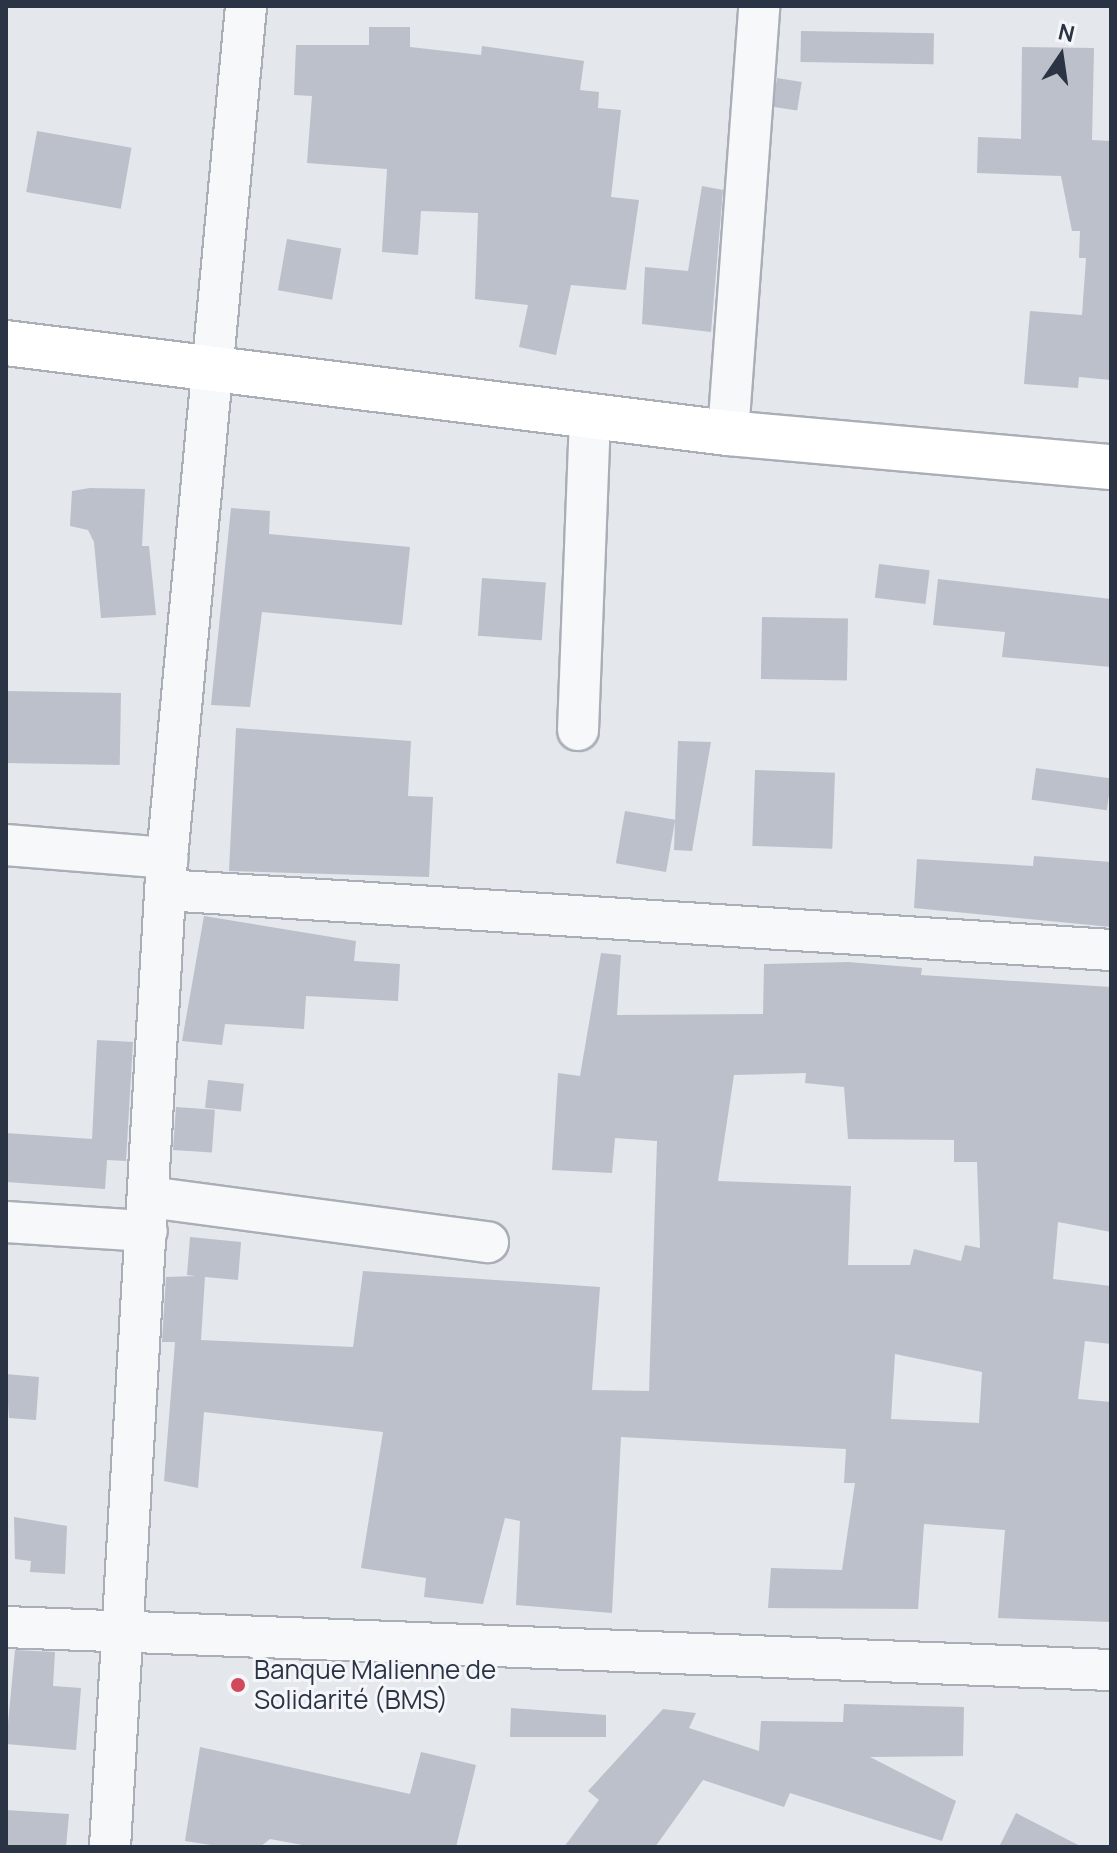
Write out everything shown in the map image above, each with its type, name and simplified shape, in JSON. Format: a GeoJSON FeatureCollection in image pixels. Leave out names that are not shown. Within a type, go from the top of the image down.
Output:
{"type":"FeatureCollection","features":[{"type":"Feature","properties":{"kind":"main road"},"geometry":{"type":"LineString","coordinates":[[6,343],[208,363],[728,433],[1111,467]]}},
{"type":"Feature","properties":{"kind":"street"},"geometry":{"type":"LineString","coordinates":[[110,1847],[126,1634],[166,874],[208,363],[246,6]]}},
{"type":"Feature","properties":{"kind":"street"},"geometry":{"type":"LineString","coordinates":[[728,433],[759,6]]}},
{"type":"Feature","properties":{"kind":"street"},"geometry":{"type":"LineString","coordinates":[[578,730],[590,415]]}},
{"type":"Feature","properties":{"kind":"street"},"geometry":{"type":"LineString","coordinates":[[6,845],[166,874],[1111,950]]}},
{"type":"Feature","properties":{"kind":"street"},"geometry":{"type":"LineString","coordinates":[[6,1222],[148,1214],[488,1242]]}},
{"type":"Feature","properties":{"kind":"street"},"geometry":{"type":"LineString","coordinates":[[6,1627],[1111,1670]]}},
{"type":"Feature","properties":{"kind":"building"},"geometry":{"type":"Polygon","coordinates":[[[369,27],[410,27],[410,47],[481,55],[482,46],[584,61],[580,90],[599,92],[598,108],[621,110],[611,197],[639,200],[626,290],[571,285],[556,355],[519,347],[528,305],[475,299],[478,213],[421,211],[418,255],[382,252],[387,169],[307,163],[312,96],[294,95],[296,45],[369,45],[369,27]]]}},
{"type":"Feature","properties":{"kind":"building"},"geometry":{"type":"Polygon","coordinates":[[[801,31],[934,33],[933,64],[800,62],[801,31]]]}},
{"type":"Feature","properties":{"kind":"building"},"geometry":{"type":"Polygon","coordinates":[[[1022,47],[1094,48],[1092,140],[1111,141],[1111,380],[1079,377],[1078,388],[1024,384],[1030,311],[1082,315],[1086,258],[1079,258],[1080,231],[1072,231],[1061,176],[977,173],[978,137],[1021,139],[1022,47]]]}},
{"type":"Feature","properties":{"kind":"building"},"geometry":{"type":"Polygon","coordinates":[[[777,78],[802,82],[797,111],[772,107],[777,78]]]}},
{"type":"Feature","properties":{"kind":"building"},"geometry":{"type":"Polygon","coordinates":[[[37,131],[132,148],[121,209],[26,192],[37,131]]]}},
{"type":"Feature","properties":{"kind":"building"},"geometry":{"type":"Polygon","coordinates":[[[702,186],[723,190],[711,332],[642,324],[645,267],[688,271],[702,186]]]}},
{"type":"Feature","properties":{"kind":"building"},"geometry":{"type":"Polygon","coordinates":[[[287,239],[341,249],[332,300],[278,290],[287,239]]]}},
{"type":"Feature","properties":{"kind":"building"},"geometry":{"type":"Polygon","coordinates":[[[90,488],[145,489],[142,546],[149,546],[156,615],[101,618],[94,542],[88,530],[70,526],[72,491],[90,488]]]}},
{"type":"Feature","properties":{"kind":"building"},"geometry":{"type":"Polygon","coordinates":[[[231,508],[270,511],[269,534],[410,547],[402,625],[262,612],[250,707],[211,705],[231,508]]]}},
{"type":"Feature","properties":{"kind":"building"},"geometry":{"type":"Polygon","coordinates":[[[879,564],[930,570],[925,604],[875,598],[879,564]]]}},
{"type":"Feature","properties":{"kind":"building"},"geometry":{"type":"Polygon","coordinates":[[[482,578],[546,582],[542,640],[478,636],[482,578]]]}},
{"type":"Feature","properties":{"kind":"building"},"geometry":{"type":"Polygon","coordinates":[[[938,579],[1111,599],[1111,667],[1002,657],[1005,632],[933,625],[938,579]]]}},
{"type":"Feature","properties":{"kind":"building"},"geometry":{"type":"Polygon","coordinates":[[[762,617],[848,619],[847,680],[761,679],[762,617]]]}},
{"type":"Feature","properties":{"kind":"building"},"geometry":{"type":"Polygon","coordinates":[[[6,691],[121,693],[120,765],[6,763],[6,691]]]}},
{"type":"Feature","properties":{"kind":"building"},"geometry":{"type":"Polygon","coordinates":[[[236,728],[411,741],[408,796],[433,797],[429,877],[229,871],[236,728]]]}},
{"type":"Feature","properties":{"kind":"building"},"geometry":{"type":"Polygon","coordinates":[[[678,741],[711,742],[692,851],[674,850],[678,741]]]}},
{"type":"Feature","properties":{"kind":"building"},"geometry":{"type":"Polygon","coordinates":[[[1036,768],[1111,779],[1107,810],[1032,800],[1036,768]]]}},
{"type":"Feature","properties":{"kind":"building"},"geometry":{"type":"Polygon","coordinates":[[[755,770],[835,773],[832,849],[752,846],[755,770]]]}},
{"type":"Feature","properties":{"kind":"building"},"geometry":{"type":"Polygon","coordinates":[[[625,811],[675,820],[666,872],[616,863],[625,811]]]}},
{"type":"Feature","properties":{"kind":"building"},"geometry":{"type":"Polygon","coordinates":[[[1034,856],[1111,862],[1111,927],[914,908],[917,859],[1033,866],[1034,856]]]}},
{"type":"Feature","properties":{"kind":"building"},"geometry":{"type":"Polygon","coordinates":[[[204,916],[356,941],[354,961],[400,964],[398,1001],[306,996],[304,1029],[225,1024],[222,1045],[182,1041],[204,916]]]}},
{"type":"Feature","properties":{"kind":"building"},"geometry":{"type":"Polygon","coordinates":[[[601,953],[621,955],[617,1015],[763,1014],[764,964],[848,962],[922,968],[921,975],[1111,987],[1111,1232],[1058,1222],[1053,1279],[1111,1286],[1111,1344],[1085,1341],[1078,1399],[1111,1402],[1111,1622],[998,1618],[1005,1530],[924,1524],[918,1609],[768,1608],[771,1568],[842,1570],[855,1483],[844,1483],[846,1449],[621,1437],[612,1613],[516,1605],[520,1521],[505,1518],[483,1604],[424,1597],[426,1578],[361,1568],[383,1432],[204,1412],[198,1488],[164,1481],[175,1342],[162,1342],[166,1277],[196,1276],[187,1275],[190,1237],[241,1242],[238,1280],[205,1277],[201,1340],[353,1347],[363,1271],[600,1287],[592,1390],[649,1391],[657,1141],[615,1138],[612,1173],[552,1170],[558,1073],[580,1076],[601,953]],[[806,1073],[734,1075],[718,1181],[851,1186],[848,1265],[910,1265],[914,1249],[961,1261],[965,1245],[980,1248],[977,1162],[954,1162],[954,1140],[848,1139],[844,1087],[805,1083],[806,1073]],[[895,1354],[891,1419],[979,1423],[982,1372],[895,1354]]]}},
{"type":"Feature","properties":{"kind":"building"},"geometry":{"type":"Polygon","coordinates":[[[97,1040],[133,1042],[126,1161],[107,1160],[105,1189],[6,1182],[6,1133],[92,1139],[97,1040]]]}},
{"type":"Feature","properties":{"kind":"building"},"geometry":{"type":"Polygon","coordinates":[[[208,1080],[244,1084],[241,1112],[205,1108],[208,1080]]]}},
{"type":"Feature","properties":{"kind":"building"},"geometry":{"type":"Polygon","coordinates":[[[176,1107],[215,1110],[212,1153],[173,1150],[176,1107]]]}},
{"type":"Feature","properties":{"kind":"building"},"geometry":{"type":"Polygon","coordinates":[[[6,1374],[39,1377],[36,1420],[9,1418],[6,1374]]]}},
{"type":"Feature","properties":{"kind":"building"},"geometry":{"type":"Polygon","coordinates":[[[14,1517],[67,1526],[65,1574],[30,1572],[31,1561],[15,1559],[14,1517]]]}},
{"type":"Feature","properties":{"kind":"building"},"geometry":{"type":"Polygon","coordinates":[[[15,1650],[55,1652],[53,1686],[81,1688],[76,1750],[6,1744],[15,1650]]]}},
{"type":"Feature","properties":{"kind":"building"},"geometry":{"type":"Polygon","coordinates":[[[844,1704],[964,1707],[963,1756],[870,1757],[956,1801],[942,1841],[790,1793],[784,1807],[703,1780],[655,1847],[564,1847],[599,1800],[588,1791],[663,1709],[696,1713],[689,1728],[759,1751],[761,1721],[843,1722],[844,1704]]]}},
{"type":"Feature","properties":{"kind":"building"},"geometry":{"type":"Polygon","coordinates":[[[511,1708],[606,1715],[606,1737],[510,1737],[511,1708]]]}},
{"type":"Feature","properties":{"kind":"building"},"geometry":{"type":"Polygon","coordinates":[[[200,1747],[410,1794],[421,1752],[476,1765],[456,1847],[313,1847],[270,1839],[260,1847],[224,1847],[185,1841],[200,1747]]]}},
{"type":"Feature","properties":{"kind":"building"},"geometry":{"type":"Polygon","coordinates":[[[6,1810],[69,1814],[66,1847],[6,1847],[6,1810]]]}},
{"type":"Feature","properties":{"kind":"building"},"geometry":{"type":"Polygon","coordinates":[[[1016,1813],[1082,1847],[999,1847],[1016,1813]]]}},
{"type":"Feature","properties":{"kind":"place","name":"Banque Malienne de Solidarité (BMS)"},"geometry":{"type":"Point","coordinates":[238,1685]}}]}
